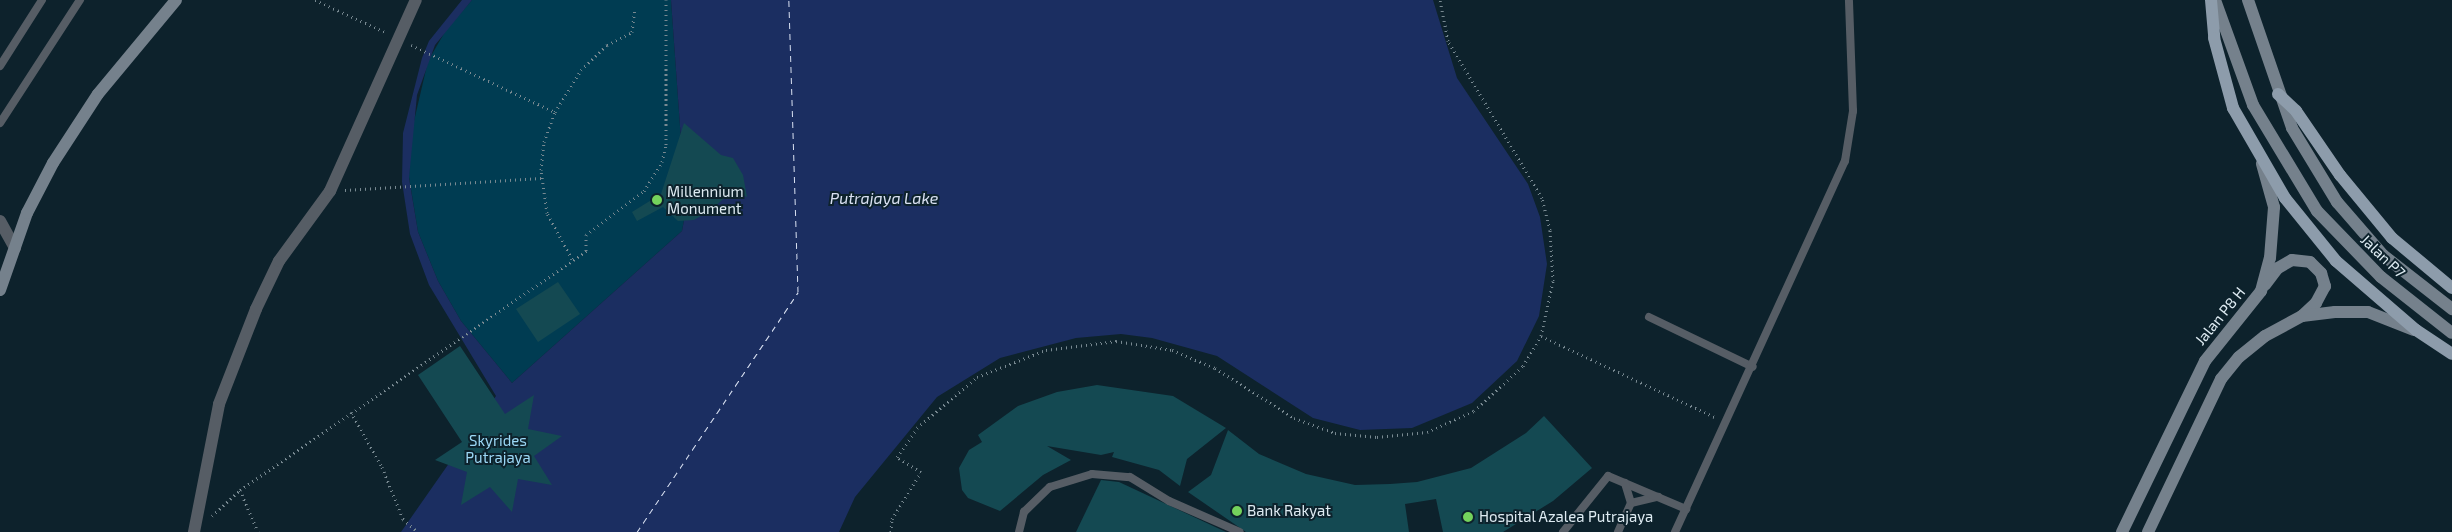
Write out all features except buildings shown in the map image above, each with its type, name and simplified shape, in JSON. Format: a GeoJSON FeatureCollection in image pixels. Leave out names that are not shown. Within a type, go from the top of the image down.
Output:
{"type":"FeatureCollection","features":[{"type":"Feature","properties":{"kind":"main road"},"geometry":{"type":"LineString","coordinates":[[2211,0],[2214,38],[2234,108],[2262,164],[2336,261],[2416,330],[2452,354]]}},
{"type":"Feature","properties":{"kind":"main road"},"geometry":{"type":"LineString","coordinates":[[2278,94],[2296,111],[2340,175],[2392,238],[2452,288]]}},
{"type":"Feature","properties":{"kind":"street"},"geometry":{"type":"LineString","coordinates":[[0,290],[28,213],[78,125],[98,94],[176,0]]}},
{"type":"Feature","properties":{"kind":"street"},"geometry":{"type":"LineString","coordinates":[[194,532],[209,441],[230,371],[279,261],[330,191],[396,38],[416,0]]}},
{"type":"Feature","properties":{"kind":"street","name":"Jalan P7"},"geometry":{"type":"LineString","coordinates":[[2215,0],[2253,105],[2302,190],[2330,225],[2381,277],[2452,333]]}},
{"type":"Feature","properties":{"kind":"street","name":"Jalan P7"},"geometry":{"type":"LineString","coordinates":[[2248,0],[2278,94],[2292,128],[2321,177],[2360,230],[2384,255],[2452,309]]}},
{"type":"Feature","properties":{"kind":"street","name":"Jalan P8 H"},"geometry":{"type":"LineString","coordinates":[[2122,532],[2205,361],[2261,292],[2270,258],[2274,207],[2262,164]]}},
{"type":"Feature","properties":{"kind":"street"},"geometry":{"type":"LineString","coordinates":[[0,221],[15,248]]}},
{"type":"Feature","properties":{"kind":"street"},"geometry":{"type":"LineString","coordinates":[[2148,532],[2221,379],[2239,357],[2266,336],[2302,316],[2316,303],[2324,286],[2321,272],[2310,262],[2292,260],[2278,268],[2261,292]]}},
{"type":"Feature","properties":{"kind":"street"},"geometry":{"type":"LineString","coordinates":[[2302,316],[2368,312],[2416,330]]}},
{"type":"Feature","properties":{"kind":"lane"},"geometry":{"type":"LineString","coordinates":[[0,66],[42,0]]}},
{"type":"Feature","properties":{"kind":"lane"},"geometry":{"type":"LineString","coordinates":[[0,123],[80,0]]}},
{"type":"Feature","properties":{"kind":"lane"},"geometry":{"type":"LineString","coordinates":[[1675,532],[1753,367],[1845,161],[1853,111],[1849,0]]}},
{"type":"Feature","properties":{"kind":"lane"},"geometry":{"type":"LineString","coordinates":[[1649,317],[1753,367]]}},
{"type":"Feature","properties":{"kind":"lane"},"geometry":{"type":"LineString","coordinates":[[1019,532],[1024,512],[1050,488],[1092,474],[1130,477],[1169,501],[1240,532]]}},
{"type":"Feature","properties":{"kind":"lane"},"geometry":{"type":"LineString","coordinates":[[1563,532],[1608,476],[1686,509]]}},
{"type":"Feature","properties":{"kind":"lane"},"geometry":{"type":"LineString","coordinates":[[1618,532],[1632,503],[1626,483]]}},
{"type":"Feature","properties":{"kind":"lane"},"geometry":{"type":"LineString","coordinates":[[1632,503],[1660,497]]}},
{"type":"Feature","properties":{"kind":"path"},"geometry":{"type":"LineString","coordinates":[[315,0],[556,112]]}},
{"type":"Feature","properties":{"kind":"path"},"geometry":{"type":"LineString","coordinates":[[206,522],[240,490],[476,324],[588,248],[586,234],[644,190],[662,162],[667,131],[666,0]]}},
{"type":"Feature","properties":{"kind":"path"},"geometry":{"type":"LineString","coordinates":[[891,532],[892,519],[921,472],[897,457],[917,428],[977,377],[1046,350],[1116,341],[1172,350],[1215,368],[1294,418],[1335,433],[1377,437],[1427,432],[1474,411],[1523,366],[1541,336],[1553,281],[1550,230],[1542,198],[1448,41],[1440,0]]}},
{"type":"Feature","properties":{"kind":"path"},"geometry":{"type":"LineString","coordinates":[[572,259],[552,227],[542,178],[544,142],[556,112],[588,61],[632,32],[635,8]]}},
{"type":"Feature","properties":{"kind":"path"},"geometry":{"type":"LineString","coordinates":[[330,191],[424,183],[542,178]]}},
{"type":"Feature","properties":{"kind":"path"},"geometry":{"type":"LineString","coordinates":[[1541,336],[1727,423]]}},
{"type":"Feature","properties":{"kind":"path"},"geometry":{"type":"LineString","coordinates":[[352,412],[382,467],[403,519],[418,532]]}},
{"type":"Feature","properties":{"kind":"path"},"geometry":{"type":"LineString","coordinates":[[240,490],[258,532]]}},
{"type":"Feature","properties":{"kind":"shaded area"},"geometry":{"type":"Polygon","coordinates":[[[472,0],[671,0],[686,210],[682,231],[512,383],[461,321],[438,281],[418,232],[409,177],[411,134],[428,61],[446,30],[472,0]]]}},
{"type":"Feature","properties":{"kind":"water","name":"Putrajaya Lake"},"geometry":{"type":"Polygon","coordinates":[[[462,0],[472,0],[435,45],[417,95],[409,178],[418,232],[438,281],[461,321],[512,383],[682,231],[686,210],[671,0],[1433,0],[1457,78],[1528,184],[1540,217],[1547,264],[1539,316],[1517,361],[1472,403],[1412,428],[1360,430],[1313,418],[1217,356],[1152,338],[1121,334],[1076,338],[1000,358],[937,397],[855,497],[839,532],[401,532],[496,396],[429,285],[410,234],[402,182],[403,133],[422,58],[429,41],[462,0]]]}},
{"type":"Feature","properties":{"kind":"ferry route"},"geometry":{"type":"LineString","coordinates":[[637,532],[798,292],[789,0]]}},
{"type":"Feature","properties":{"kind":"place","name":"Millennium Monument"},"geometry":{"type":"Point","coordinates":[657,200]}},
{"type":"Feature","properties":{"kind":"place","name":"Bank Rakyat"},"geometry":{"type":"Point","coordinates":[1237,511]}},
{"type":"Feature","properties":{"kind":"place","name":"Hospital Azalea Putrajaya"},"geometry":{"type":"Point","coordinates":[1468,517]}},
{"type":"Feature","properties":{"kind":"park label","name":"Skyrides Putrajaya"},"geometry":{"type":"Point","coordinates":[498,448]}}]}
